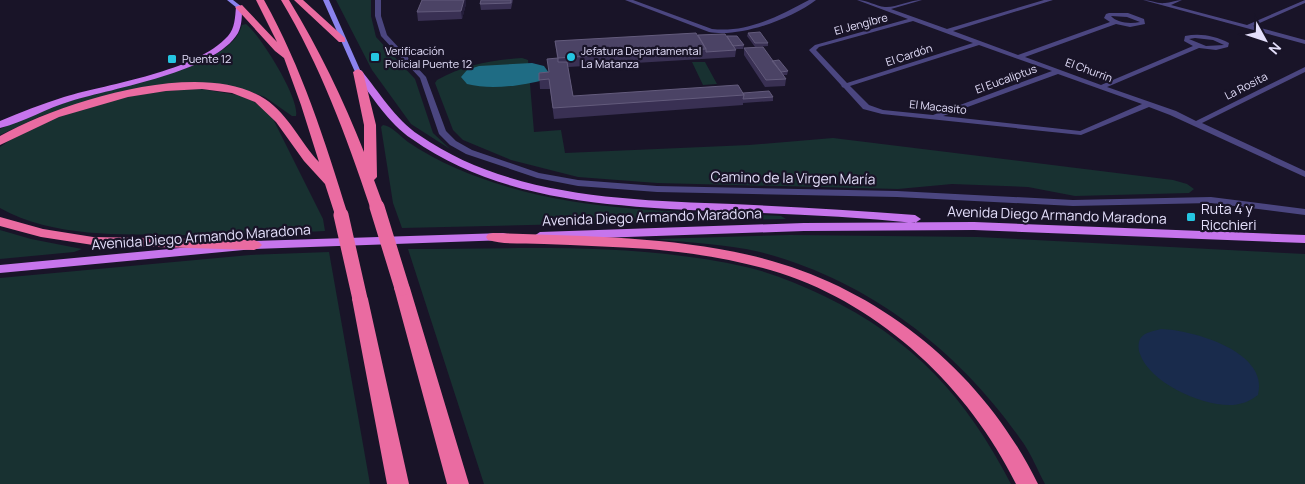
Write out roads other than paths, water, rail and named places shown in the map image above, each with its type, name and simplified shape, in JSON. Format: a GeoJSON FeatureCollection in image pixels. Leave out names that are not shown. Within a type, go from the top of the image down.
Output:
{"type":"FeatureCollection","features":[{"type":"Feature","properties":{"kind":"highway"},"geometry":{"type":"LineString","coordinates":[[260,0],[275,26],[290,60],[312,121],[341,215],[398,484]]}},
{"type":"Feature","properties":{"kind":"highway"},"geometry":{"type":"LineString","coordinates":[[285,0],[299,22],[319,64],[342,115],[370,186],[402,288],[458,484]]}},
{"type":"Feature","properties":{"kind":"highway"},"geometry":{"type":"LineString","coordinates":[[298,0],[342,40]]}},
{"type":"Feature","properties":{"kind":"highway"},"geometry":{"type":"LineString","coordinates":[[238,7],[254,21],[269,40],[290,60]]}},
{"type":"Feature","properties":{"kind":"highway"},"geometry":{"type":"LineString","coordinates":[[358,72],[370,125],[370,186]]}},
{"type":"Feature","properties":{"kind":"highway"},"geometry":{"type":"LineString","coordinates":[[0,142],[47,117],[94,101],[169,88],[226,89],[258,99],[278,113],[307,157],[331,183]]}},
{"type":"Feature","properties":{"kind":"highway"},"geometry":{"type":"LineString","coordinates":[[0,221],[41,233],[94,241],[254,245]]}},
{"type":"Feature","properties":{"kind":"highway"},"geometry":{"type":"LineString","coordinates":[[492,237],[608,242],[670,247],[749,260],[812,280],[888,321],[950,373],[983,411],[1007,445],[1027,484]]}},
{"type":"Feature","properties":{"kind":"main road"},"geometry":{"type":"LineString","coordinates":[[0,125],[44,107],[165,72],[204,56],[229,40],[235,31],[239,21],[238,7],[230,0]]}},
{"type":"Feature","properties":{"kind":"main road"},"geometry":{"type":"LineString","coordinates":[[326,0],[334,14],[342,40],[358,72],[402,127],[416,138],[454,160],[486,174],[552,192],[607,200],[872,215],[974,226]]}},
{"type":"Feature","properties":{"kind":"main road","name":"Avenida Diego Armando Maradona"},"geometry":{"type":"LineString","coordinates":[[0,269],[254,245],[804,227],[974,226],[1305,239]]}},
{"type":"Feature","properties":{"kind":"street","name":"Camino de la Virgen María"},"geometry":{"type":"LineString","coordinates":[[378,0],[378,16],[384,36],[423,78],[442,132],[453,143],[469,152],[537,175],[578,183],[657,189],[897,194],[1073,203],[1211,200],[1305,212]]}},
{"type":"Feature","properties":{"kind":"street"},"geometry":{"type":"LineString","coordinates":[[628,0],[711,31],[723,33],[765,22],[813,0]]}},
{"type":"Feature","properties":{"kind":"street","name":"El Churrin"},"geometry":{"type":"LineString","coordinates":[[860,0],[1197,122],[1305,174]]}},
{"type":"Feature","properties":{"kind":"street","name":"El Jengibre"},"geometry":{"type":"LineString","coordinates":[[886,9],[919,0]]}},
{"type":"Feature","properties":{"kind":"street","name":"El Cardón"},"geometry":{"type":"LineString","coordinates":[[948,31],[1050,0]]}},
{"type":"Feature","properties":{"kind":"street"},"geometry":{"type":"LineString","coordinates":[[1146,0],[1305,42]]}},
{"type":"Feature","properties":{"kind":"street"},"geometry":{"type":"LineString","coordinates":[[1165,5],[1180,0]]}},
{"type":"Feature","properties":{"kind":"street"},"geometry":{"type":"LineString","coordinates":[[1247,27],[1304,1]]}},
{"type":"Feature","properties":{"kind":"street","name":"El Eucaliptus"},"geometry":{"type":"LineString","coordinates":[[1018,57],[1115,22],[1132,25],[1144,22],[1128,15],[1108,15],[1108,18],[1115,22]]}},
{"type":"Feature","properties":{"kind":"street","name":"El Jengibre"},"geometry":{"type":"LineString","coordinates":[[813,48],[915,19]]}},
{"type":"Feature","properties":{"kind":"street"},"geometry":{"type":"LineString","coordinates":[[1101,86],[1198,46],[1224,48],[1227,44],[1207,37],[1190,36],[1186,38],[1189,42],[1198,46]]}},
{"type":"Feature","properties":{"kind":"street","name":"El Cardón"},"geometry":{"type":"LineString","coordinates":[[844,86],[980,43]]}},
{"type":"Feature","properties":{"kind":"street","name":"El Macasito"},"geometry":{"type":"LineString","coordinates":[[813,48],[812,50],[844,86],[866,107],[874,110],[1073,133],[1087,132],[1148,104]]}},
{"type":"Feature","properties":{"kind":"street","name":"La Rosita"},"geometry":{"type":"LineString","coordinates":[[1197,122],[1305,69]]}},
{"type":"Feature","properties":{"kind":"street","name":"El Eucaliptus"},"geometry":{"type":"LineString","coordinates":[[933,117],[1059,71]]}},
{"type":"Feature","properties":{"kind":"water"},"geometry":{"type":"Polygon","coordinates":[[[1161,329],[1175,330],[1209,339],[1241,355],[1252,367],[1259,380],[1258,395],[1240,404],[1221,405],[1193,397],[1166,383],[1146,365],[1139,349],[1139,341],[1144,335],[1161,329]]]}},
{"type":"Feature","properties":{"kind":"place","name":"Verificación Policial Puente 12"},"geometry":{"type":"Point","coordinates":[375,57]}},
{"type":"Feature","properties":{"kind":"place","name":"Jefatura Departamental La Matanza"},"geometry":{"type":"Point","coordinates":[571,57]}},
{"type":"Feature","properties":{"kind":"place","name":"Puente 12"},"geometry":{"type":"Point","coordinates":[172,59]}},
{"type":"Feature","properties":{"kind":"place","name":"Ruta 4 y Ricchieri"},"geometry":{"type":"Point","coordinates":[1191,217]}}]}
